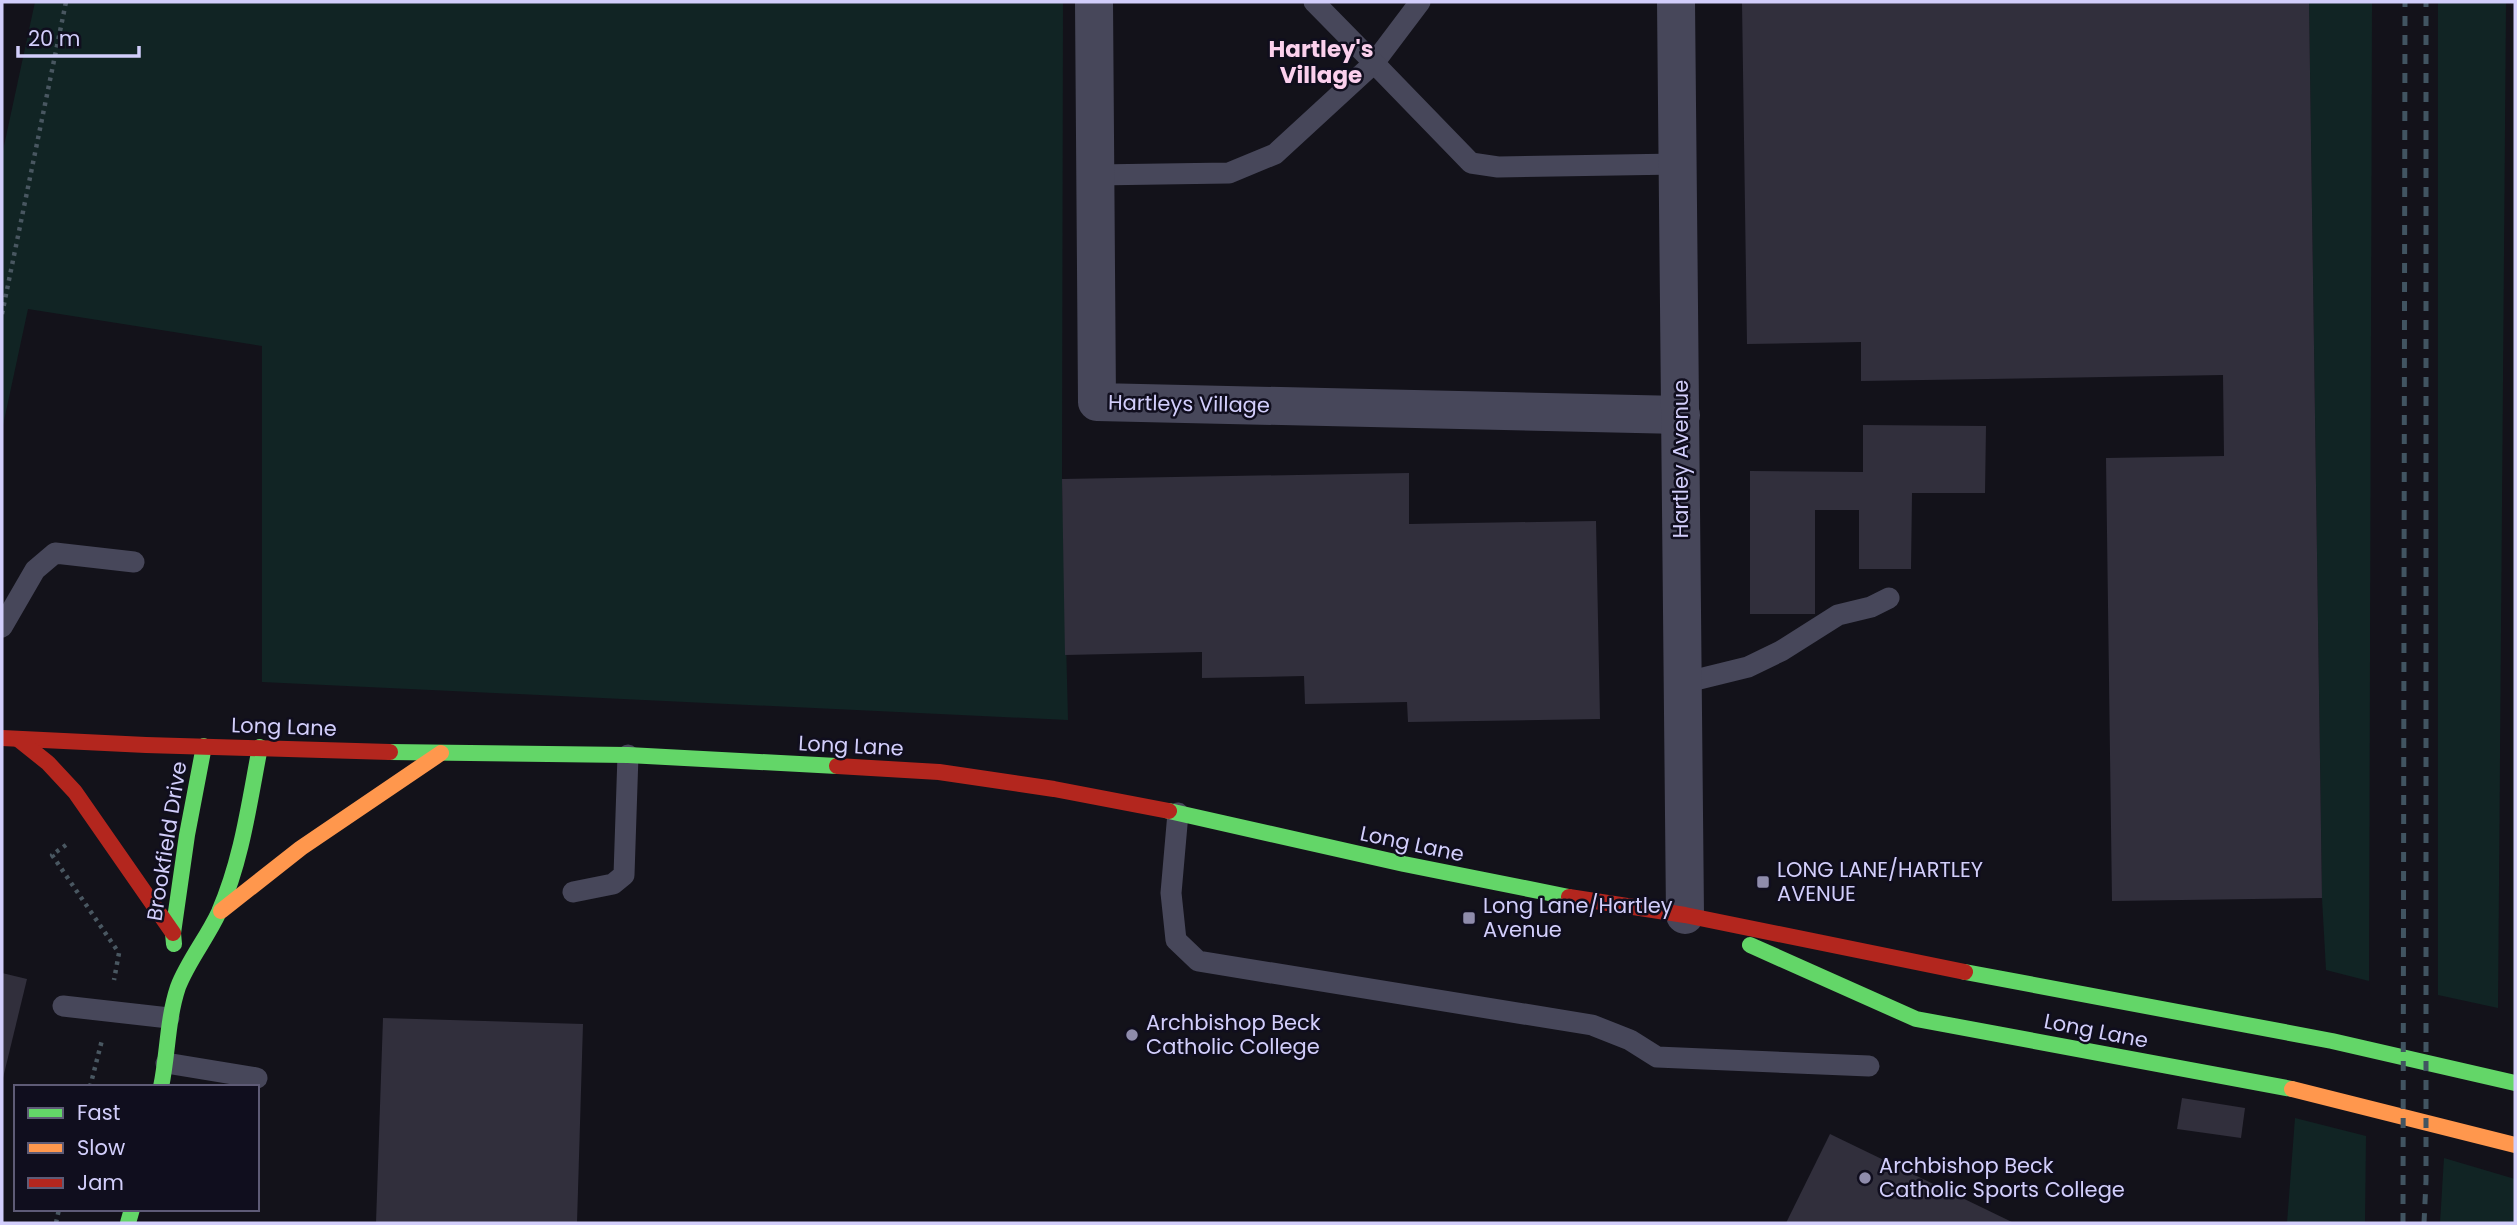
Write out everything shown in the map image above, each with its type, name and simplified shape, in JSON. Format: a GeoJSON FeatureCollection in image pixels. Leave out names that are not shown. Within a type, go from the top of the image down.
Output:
{"type":"FeatureCollection","features":[{"type":"Feature","properties":{"kind":"main road","name":"Long Lane"},"geometry":{"type":"LineString","coordinates":[[10,739],[441,754],[628,755],[939,772],[1054,789],[1178,813],[1552,894],[1685,915],[1941,968],[2378,1051],[2515,1083]]}},
{"type":"Feature","properties":{"kind":"main road"},"geometry":{"type":"LineString","coordinates":[[10,739],[48,763],[75,792],[173,933]]}},
{"type":"Feature","properties":{"kind":"main road","name":"Brookfield Drive"},"geometry":{"type":"LineString","coordinates":[[179,985],[173,933],[187,835],[204,746]]}},
{"type":"Feature","properties":{"kind":"main road","name":"Brookfield Drive"},"geometry":{"type":"LineString","coordinates":[[161,1085],[166,1063],[169,1017],[179,985],[218,914],[238,863],[260,747]]}},
{"type":"Feature","properties":{"kind":"main road"},"geometry":{"type":"LineString","coordinates":[[218,914],[251,884],[323,832],[441,754]]}},
{"type":"Feature","properties":{"kind":"main road","name":"Long Lane"},"geometry":{"type":"LineString","coordinates":[[1685,915],[1916,1018],[2286,1088],[2515,1145]]}},
{"type":"Feature","properties":{"kind":"street","name":"Hartleys Village"},"geometry":{"type":"LineString","coordinates":[[1094,2],[1097,402],[1681,415]]}},
{"type":"Feature","properties":{"kind":"street","name":"Hartley Avenue"},"geometry":{"type":"LineString","coordinates":[[1676,2],[1685,915]]}},
{"type":"Feature","properties":{"kind":"lane"},"geometry":{"type":"LineString","coordinates":[[1314,2],[1471,163],[1498,167],[1678,164]]}},
{"type":"Feature","properties":{"kind":"lane"},"geometry":{"type":"LineString","coordinates":[[1095,175],[1229,173],[1275,154],[1374,63],[1420,2]]}},
{"type":"Feature","properties":{"kind":"lane"},"geometry":{"type":"LineString","coordinates":[[2,627],[36,570],[55,553],[134,562]]}},
{"type":"Feature","properties":{"kind":"lane"},"geometry":{"type":"LineString","coordinates":[[1683,683],[1748,667],[1781,651],[1838,615],[1871,607],[1889,598]]}},
{"type":"Feature","properties":{"kind":"lane"},"geometry":{"type":"LineString","coordinates":[[573,892],[614,884],[624,875],[628,755]]}},
{"type":"Feature","properties":{"kind":"lane"},"geometry":{"type":"LineString","coordinates":[[1178,813],[1171,893],[1176,940],[1198,961],[1592,1024],[1629,1040],[1657,1057],[1870,1066]]}},
{"type":"Feature","properties":{"kind":"lane"},"geometry":{"type":"LineString","coordinates":[[63,1006],[169,1017]]}},
{"type":"Feature","properties":{"kind":"lane"},"geometry":{"type":"LineString","coordinates":[[166,1063],[257,1078]]}},
{"type":"Feature","properties":{"kind":"path"},"geometry":{"type":"LineString","coordinates":[[2,314],[66,2]]}},
{"type":"Feature","properties":{"kind":"path"},"geometry":{"type":"LineString","coordinates":[[90,1085],[109,1011],[119,953],[52,855],[98,823]]}},
{"type":"Feature","properties":{"kind":"green space"},"geometry":{"type":"Polygon","coordinates":[[[35,2],[1063,2],[1062,479],[1068,720],[262,682],[262,346],[28,309],[2,430],[2,155],[35,2]]]}},
{"type":"Feature","properties":{"kind":"green space"},"geometry":{"type":"Polygon","coordinates":[[[2309,2],[2372,2],[2369,981],[2326,970],[2322,898],[2309,2]]]}},
{"type":"Feature","properties":{"kind":"green space"},"geometry":{"type":"Polygon","coordinates":[[[2438,2],[2506,2],[2498,1008],[2438,995],[2438,2]]]}},
{"type":"Feature","properties":{"kind":"green space"},"geometry":{"type":"Polygon","coordinates":[[[2295,1118],[2366,1136],[2365,1223],[2287,1223],[2295,1118]]]}},
{"type":"Feature","properties":{"kind":"green space"},"geometry":{"type":"Polygon","coordinates":[[[2444,1158],[2515,1179],[2515,1223],[2440,1223],[2444,1158]]]}},
{"type":"Feature","properties":{"kind":"building"},"geometry":{"type":"Polygon","coordinates":[[[1742,2],[2309,2],[2322,898],[2112,901],[2106,458],[2224,456],[2223,375],[1861,381],[1861,342],[1747,344],[1742,2]]]}},
{"type":"Feature","properties":{"kind":"building"},"geometry":{"type":"Polygon","coordinates":[[[1863,425],[1986,426],[1985,493],[1912,493],[1911,569],[1859,569],[1859,510],[1815,510],[1815,614],[1750,614],[1750,471],[1863,472],[1863,425]]]}},
{"type":"Feature","properties":{"kind":"building"},"geometry":{"type":"Polygon","coordinates":[[[1409,473],[1409,524],[1596,521],[1600,719],[1408,722],[1407,702],[1305,704],[1304,676],[1202,678],[1202,652],[1065,655],[1062,479],[1409,473]]]}},
{"type":"Feature","properties":{"kind":"building"},"geometry":{"type":"Polygon","coordinates":[[[2,973],[27,979],[3,1078],[2,1077],[2,973]]]}},
{"type":"Feature","properties":{"kind":"building"},"geometry":{"type":"Polygon","coordinates":[[[383,1018],[583,1024],[577,1223],[376,1223],[383,1018]]]}},
{"type":"Feature","properties":{"kind":"building"},"geometry":{"type":"Polygon","coordinates":[[[2182,1098],[2245,1108],[2241,1138],[2177,1129],[2182,1098]]]}},
{"type":"Feature","properties":{"kind":"building","name":"Archbishop Beck Catholic Sports College"},"geometry":{"type":"Polygon","coordinates":[[[1830,1134],[2014,1223],[1786,1223],[1830,1134]]]}},
{"type":"Feature","properties":{"kind":"railway"},"geometry":{"type":"LineString","coordinates":[[2403,1223],[2405,2]]}},
{"type":"Feature","properties":{"kind":"railway"},"geometry":{"type":"LineString","coordinates":[[2424,1223],[2426,2]]}},
{"type":"Feature","properties":{"kind":"traffic: fast"},"geometry":{"type":"LineString","coordinates":[[174,944],[173,933],[187,835],[204,746]]}},
{"type":"Feature","properties":{"kind":"traffic: fast"},"geometry":{"type":"LineString","coordinates":[[161,1085],[178,987],[219,912],[234,872],[260,747]]}},
{"type":"Feature","properties":{"kind":"traffic: fast"},"geometry":{"type":"LineString","coordinates":[[390,752],[628,755],[837,766]]}},
{"type":"Feature","properties":{"kind":"traffic: fast"},"geometry":{"type":"LineString","coordinates":[[1169,811],[1404,864],[1569,897]]}},
{"type":"Feature","properties":{"kind":"traffic: fast"},"geometry":{"type":"LineString","coordinates":[[1750,945],[1916,1019],[2292,1089]]}},
{"type":"Feature","properties":{"kind":"traffic: fast"},"geometry":{"type":"LineString","coordinates":[[1965,972],[2332,1041],[2515,1083]]}},
{"type":"Feature","properties":{"kind":"traffic: fast"},"geometry":{"type":"LineString","coordinates":[[128,1223],[131,1211]]}},
{"type":"Feature","properties":{"kind":"traffic: slow"},"geometry":{"type":"LineString","coordinates":[[221,911],[301,848],[441,753]]}},
{"type":"Feature","properties":{"kind":"traffic: slow"},"geometry":{"type":"LineString","coordinates":[[2292,1089],[2515,1145]]}},
{"type":"Feature","properties":{"kind":"traffic: jam"},"geometry":{"type":"LineString","coordinates":[[2,738],[390,752]]}},
{"type":"Feature","properties":{"kind":"traffic: jam"},"geometry":{"type":"LineString","coordinates":[[18,739],[48,763],[75,792],[173,933]]}},
{"type":"Feature","properties":{"kind":"traffic: jam"},"geometry":{"type":"LineString","coordinates":[[837,766],[939,772],[1054,789],[1169,811]]}},
{"type":"Feature","properties":{"kind":"traffic: jam"},"geometry":{"type":"LineString","coordinates":[[1569,897],[1685,915],[1965,972]]}},
{"type":"Feature","properties":{"kind":"place","name":"LONG LANE/HARTLEY AVENUE"},"geometry":{"type":"Point","coordinates":[1763,882]}},
{"type":"Feature","properties":{"kind":"place","name":"Long Lane/Hartley Avenue"},"geometry":{"type":"Point","coordinates":[1469,918]}},
{"type":"Feature","properties":{"kind":"place","name":"Archbishop Beck Catholic College"},"geometry":{"type":"Point","coordinates":[1132,1035]}},
{"type":"Feature","properties":{"kind":"place","name":"Archbishop Beck Catholic Sports College"},"geometry":{"type":"Point","coordinates":[1865,1178]}},
{"type":"Feature","properties":{"kind":"district","name":"Hartley's Village"},"geometry":{"type":"Point","coordinates":[1321,62]}}]}
